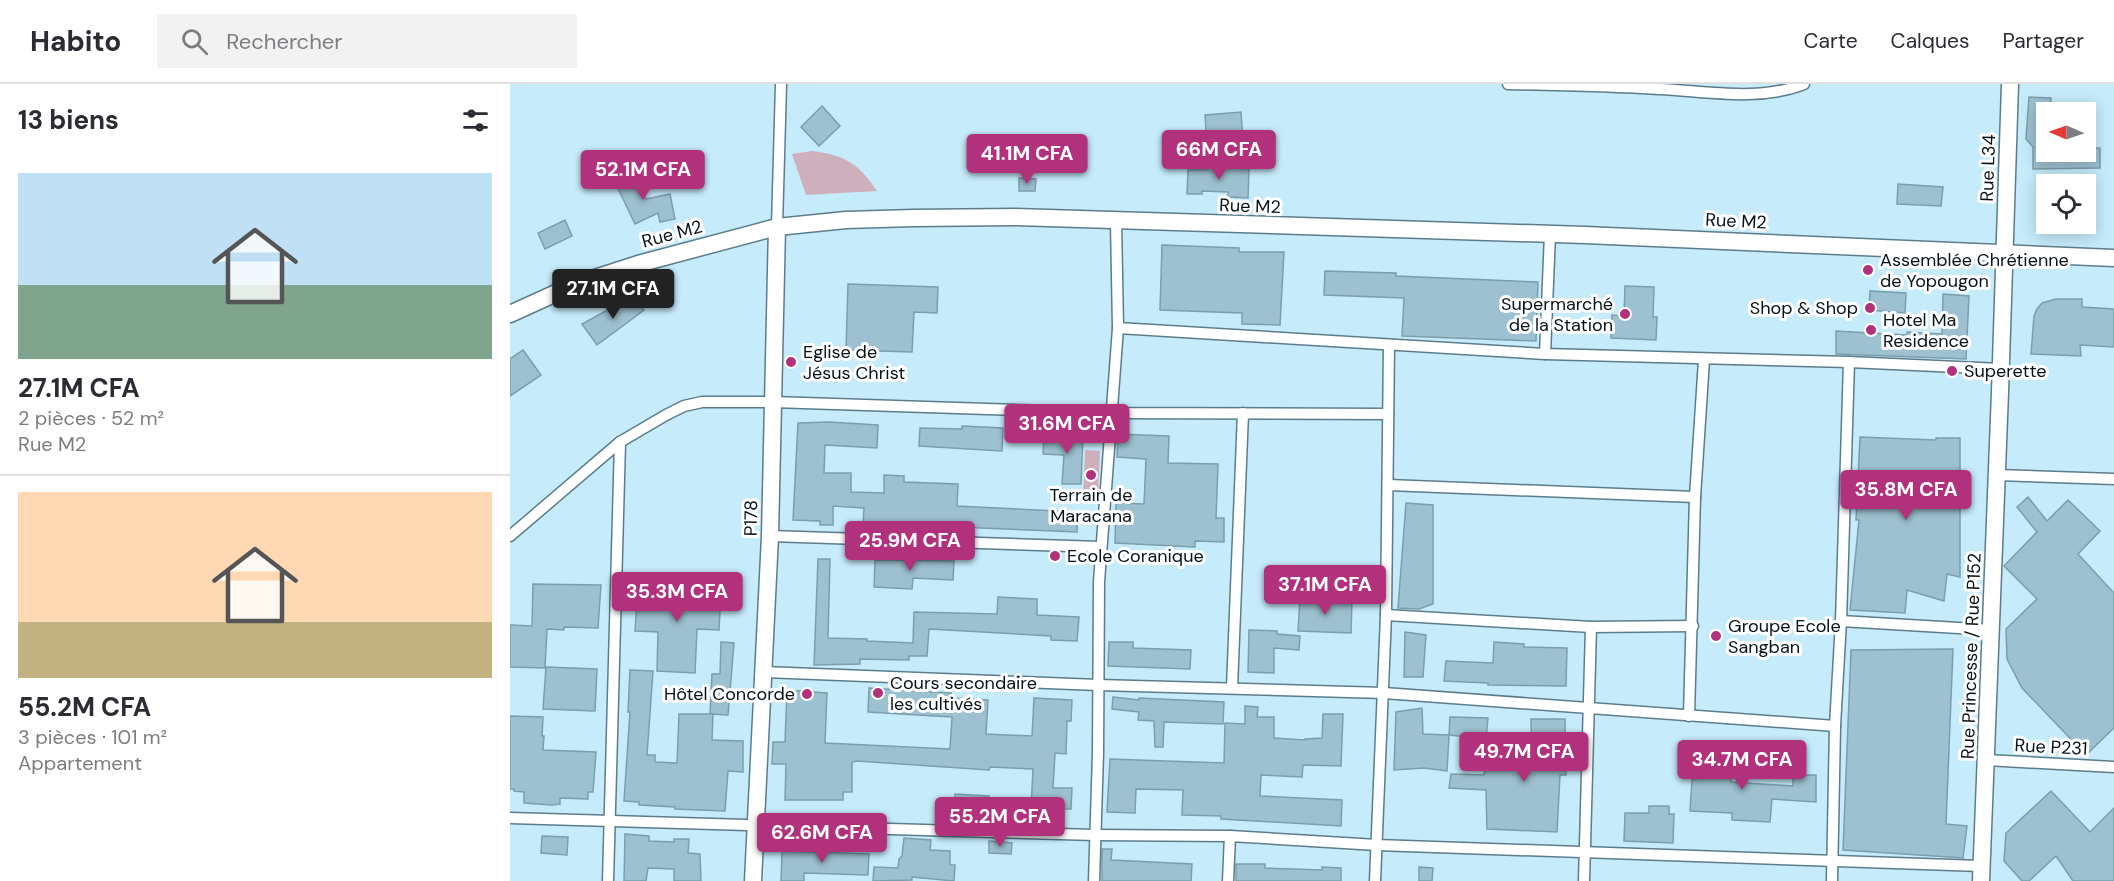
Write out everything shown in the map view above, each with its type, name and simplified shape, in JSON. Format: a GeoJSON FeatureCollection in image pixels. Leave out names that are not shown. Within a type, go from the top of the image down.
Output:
{"type":"FeatureCollection","features":[{"type":"Feature","properties":{"kind":"main road","name":"Rue L34"},"geometry":{"type":"LineString","coordinates":[[2004,252],[2010,84]]}},
{"type":"Feature","properties":{"kind":"main road","name":"Rue M2"},"geometry":{"type":"LineString","coordinates":[[510,314],[576,284],[638,264],[777,227],[846,220],[1015,217],[1550,234],[2114,258]]}},
{"type":"Feature","properties":{"kind":"main road","name":"P178"},"geometry":{"type":"LineString","coordinates":[[753,881],[770,536],[777,227]]}},
{"type":"Feature","properties":{"kind":"main road","name":"Rue Princesse / Rue P152"},"geometry":{"type":"LineString","coordinates":[[1981,873],[1992,630],[2004,252]]}},
{"type":"Feature","properties":{"kind":"street"},"geometry":{"type":"LineString","coordinates":[[777,227],[782,84]]}},
{"type":"Feature","properties":{"kind":"street"},"geometry":{"type":"LineString","coordinates":[[1508,84],[1660,86],[1748,89],[1769,92],[1804,84]]}},
{"type":"Feature","properties":{"kind":"street"},"geometry":{"type":"LineString","coordinates":[[1094,881],[1101,547],[1118,328],[1116,221]]}},
{"type":"Feature","properties":{"kind":"street"},"geometry":{"type":"LineString","coordinates":[[1545,354],[1550,234]]}},
{"type":"Feature","properties":{"kind":"street"},"geometry":{"type":"LineString","coordinates":[[1118,328],[1545,354],[1704,360],[1849,362],[2001,369]]}},
{"type":"Feature","properties":{"kind":"street"},"geometry":{"type":"LineString","coordinates":[[1376,881],[1386,615],[1389,345]]}},
{"type":"Feature","properties":{"kind":"street"},"geometry":{"type":"LineString","coordinates":[[1689,716],[1695,497],[1704,360]]}},
{"type":"Feature","properties":{"kind":"street"},"geometry":{"type":"LineString","coordinates":[[1832,881],[1835,726],[1841,621],[1849,362]]}},
{"type":"Feature","properties":{"kind":"street"},"geometry":{"type":"LineString","coordinates":[[510,536],[620,442],[684,406],[702,402],[773,402],[1111,413],[1388,414]]}},
{"type":"Feature","properties":{"kind":"street"},"geometry":{"type":"LineString","coordinates":[[1232,688],[1243,413]]}},
{"type":"Feature","properties":{"kind":"street"},"geometry":{"type":"LineString","coordinates":[[608,881],[620,442]]}},
{"type":"Feature","properties":{"kind":"street"},"geometry":{"type":"LineString","coordinates":[[1997,475],[2114,478]]}},
{"type":"Feature","properties":{"kind":"street"},"geometry":{"type":"LineString","coordinates":[[1388,486],[1695,497]]}},
{"type":"Feature","properties":{"kind":"street"},"geometry":{"type":"LineString","coordinates":[[770,536],[1101,547]]}},
{"type":"Feature","properties":{"kind":"street"},"geometry":{"type":"LineString","coordinates":[[1386,615],[1591,627],[1693,626]]}},
{"type":"Feature","properties":{"kind":"street"},"geometry":{"type":"LineString","coordinates":[[1841,621],[1992,630]]}},
{"type":"Feature","properties":{"kind":"street"},"geometry":{"type":"LineString","coordinates":[[1584,881],[1591,627]]}},
{"type":"Feature","properties":{"kind":"street"},"geometry":{"type":"LineString","coordinates":[[764,672],[1383,693],[1835,726]]}},
{"type":"Feature","properties":{"kind":"street","name":"Rue P231"},"geometry":{"type":"LineString","coordinates":[[1986,760],[2114,767]]}},
{"type":"Feature","properties":{"kind":"street"},"geometry":{"type":"LineString","coordinates":[[510,818],[1095,835],[1230,836],[1377,845],[1833,859],[1981,873]]}},
{"type":"Feature","properties":{"kind":"street"},"geometry":{"type":"LineString","coordinates":[[1228,881],[1230,836]]}},
{"type":"Feature","properties":{"kind":"shaded area"},"geometry":{"type":"Polygon","coordinates":[[[812,151],[834,155],[850,162],[864,174],[877,191],[806,195],[792,154],[812,151]]]}},
{"type":"Feature","properties":{"kind":"shaded area","name":"Terrain de Maracana"},"geometry":{"type":"Polygon","coordinates":[[[1085,450],[1100,451],[1098,499],[1083,498],[1085,450]]]}},
{"type":"Feature","properties":{"kind":"building"},"geometry":{"type":"Polygon","coordinates":[[[2029,97],[2051,98],[2051,102],[2036,102],[2036,162],[2096,162],[2096,148],[2100,148],[2100,168],[2033,169],[2033,147],[2026,139],[2029,97]]]}},
{"type":"Feature","properties":{"kind":"building"},"geometry":{"type":"Polygon","coordinates":[[[822,106],[840,126],[819,146],[801,127],[822,106]]]}},
{"type":"Feature","properties":{"kind":"building"},"geometry":{"type":"Polygon","coordinates":[[[1241,112],[1243,143],[1207,146],[1205,115],[1241,112]]]}},
{"type":"Feature","properties":{"kind":"building"},"geometry":{"type":"Polygon","coordinates":[[[1206,165],[1249,169],[1248,198],[1228,197],[1228,192],[1202,191],[1202,194],[1187,194],[1188,170],[1206,170],[1206,165]]]}},
{"type":"Feature","properties":{"kind":"building"},"geometry":{"type":"Polygon","coordinates":[[[632,171],[646,199],[670,194],[675,219],[660,222],[658,213],[635,224],[614,180],[632,171]]]}},
{"type":"Feature","properties":{"kind":"building"},"geometry":{"type":"Polygon","coordinates":[[[1019,178],[1036,179],[1035,191],[1019,191],[1019,178]]]}},
{"type":"Feature","properties":{"kind":"building"},"geometry":{"type":"Polygon","coordinates":[[[1898,184],[1943,187],[1941,206],[1897,204],[1898,184]]]}},
{"type":"Feature","properties":{"kind":"building"},"geometry":{"type":"Polygon","coordinates":[[[565,220],[572,236],[545,249],[538,233],[565,220]]]}},
{"type":"Feature","properties":{"kind":"building"},"geometry":{"type":"Polygon","coordinates":[[[1162,245],[1239,248],[1239,252],[1284,252],[1280,325],[1242,324],[1242,313],[1160,310],[1162,245]]]}},
{"type":"Feature","properties":{"kind":"building"},"geometry":{"type":"Polygon","coordinates":[[[1325,271],[1538,282],[1536,341],[1402,336],[1404,298],[1324,295],[1325,271]]]}},
{"type":"Feature","properties":{"kind":"building"},"geometry":{"type":"Polygon","coordinates":[[[848,284],[938,287],[937,313],[914,312],[912,352],[846,350],[848,284]]]}},
{"type":"Feature","properties":{"kind":"building"},"geometry":{"type":"Polygon","coordinates":[[[1625,286],[1654,287],[1653,317],[1657,317],[1656,340],[1611,338],[1612,315],[1624,316],[1625,286]]]}},
{"type":"Feature","properties":{"kind":"building"},"geometry":{"type":"Polygon","coordinates":[[[1870,291],[1906,293],[1905,313],[1869,310],[1870,291]]]}},
{"type":"Feature","properties":{"kind":"building"},"geometry":{"type":"Polygon","coordinates":[[[1943,294],[1969,296],[1966,359],[1836,354],[1836,331],[1907,335],[1907,332],[1942,334],[1943,294]]]}},
{"type":"Feature","properties":{"kind":"building"},"geometry":{"type":"Polygon","coordinates":[[[633,296],[644,310],[597,345],[582,324],[633,296]]]}},
{"type":"Feature","properties":{"kind":"building"},"geometry":{"type":"Polygon","coordinates":[[[2056,299],[2082,299],[2082,307],[2114,309],[2114,347],[2080,345],[2081,356],[2031,354],[2034,316],[2037,309],[2042,303],[2056,299]]]}},
{"type":"Feature","properties":{"kind":"building"},"geometry":{"type":"Polygon","coordinates":[[[523,350],[541,375],[510,396],[510,359],[523,350]]]}},
{"type":"Feature","properties":{"kind":"building"},"geometry":{"type":"Polygon","coordinates":[[[798,423],[878,425],[877,448],[825,445],[824,473],[851,473],[851,492],[884,493],[884,475],[904,476],[904,482],[958,484],[957,506],[1078,512],[1077,532],[957,527],[957,531],[863,525],[864,508],[833,506],[833,525],[820,525],[820,521],[793,520],[798,423]]]}},
{"type":"Feature","properties":{"kind":"building"},"geometry":{"type":"Polygon","coordinates":[[[962,426],[1003,428],[1002,451],[919,446],[920,428],[962,429],[962,426]]]}},
{"type":"Feature","properties":{"kind":"building"},"geometry":{"type":"Polygon","coordinates":[[[1118,434],[1169,436],[1168,463],[1218,464],[1216,518],[1224,518],[1224,542],[1195,541],[1195,547],[1115,543],[1116,503],[1144,504],[1146,459],[1117,457],[1118,434]]]}},
{"type":"Feature","properties":{"kind":"building"},"geometry":{"type":"Polygon","coordinates":[[[1044,435],[1083,436],[1081,484],[1062,484],[1064,455],[1043,454],[1044,435]]]}},
{"type":"Feature","properties":{"kind":"building"},"geometry":{"type":"Polygon","coordinates":[[[1860,437],[1936,440],[1936,438],[1960,438],[1960,577],[1947,574],[1944,601],[1907,590],[1905,613],[1850,610],[1859,520],[1856,520],[1860,437]]]}},
{"type":"Feature","properties":{"kind":"building"},"geometry":{"type":"Polygon","coordinates":[[[2028,497],[2047,521],[2068,500],[2100,531],[2078,554],[2114,593],[2114,728],[2086,755],[2022,688],[2007,659],[2006,629],[2037,599],[2004,566],[2037,532],[2017,507],[2028,497]]]}},
{"type":"Feature","properties":{"kind":"building"},"geometry":{"type":"Polygon","coordinates":[[[1406,503],[1433,505],[1433,604],[1419,609],[1398,608],[1406,503]]]}},
{"type":"Feature","properties":{"kind":"building"},"geometry":{"type":"Polygon","coordinates":[[[818,559],[830,559],[828,638],[913,643],[914,612],[997,614],[998,597],[1037,599],[1037,615],[1079,617],[1077,641],[1051,640],[1051,636],[929,629],[927,656],[909,656],[909,660],[860,659],[860,664],[814,665],[818,559]]]}},
{"type":"Feature","properties":{"kind":"building"},"geometry":{"type":"Polygon","coordinates":[[[875,560],[954,561],[953,580],[913,578],[912,589],[874,587],[875,560]]]}},
{"type":"Feature","properties":{"kind":"building"},"geometry":{"type":"Polygon","coordinates":[[[533,584],[601,585],[598,628],[547,629],[545,668],[510,667],[510,625],[532,626],[533,584]]]}},
{"type":"Feature","properties":{"kind":"building"},"geometry":{"type":"Polygon","coordinates":[[[638,587],[721,591],[719,630],[697,629],[695,673],[657,671],[658,632],[635,631],[638,587]]]}},
{"type":"Feature","properties":{"kind":"building"},"geometry":{"type":"Polygon","coordinates":[[[1300,598],[1352,600],[1351,633],[1298,631],[1300,598]]]}},
{"type":"Feature","properties":{"kind":"building"},"geometry":{"type":"Polygon","coordinates":[[[1249,630],[1277,631],[1277,634],[1300,636],[1299,650],[1274,648],[1274,673],[1248,672],[1249,630]]]}},
{"type":"Feature","properties":{"kind":"building"},"geometry":{"type":"Polygon","coordinates":[[[1405,632],[1426,635],[1423,677],[1404,677],[1405,632]]]}},
{"type":"Feature","properties":{"kind":"building"},"geometry":{"type":"Polygon","coordinates":[[[721,642],[734,643],[728,715],[710,714],[712,674],[720,674],[721,642]]]}},
{"type":"Feature","properties":{"kind":"building"},"geometry":{"type":"Polygon","coordinates":[[[1109,642],[1133,642],[1133,648],[1191,650],[1190,669],[1108,666],[1109,642]]]}},
{"type":"Feature","properties":{"kind":"building"},"geometry":{"type":"Polygon","coordinates":[[[1494,642],[1524,644],[1524,647],[1567,648],[1566,686],[1488,685],[1488,683],[1444,681],[1446,661],[1493,663],[1494,642]]]}},
{"type":"Feature","properties":{"kind":"building"},"geometry":{"type":"Polygon","coordinates":[[[1953,649],[1946,824],[1967,826],[1963,858],[1843,850],[1851,650],[1953,649]]]}},
{"type":"Feature","properties":{"kind":"building"},"geometry":{"type":"Polygon","coordinates":[[[546,667],[597,669],[595,711],[543,709],[546,667]]]}},
{"type":"Feature","properties":{"kind":"building"},"geometry":{"type":"Polygon","coordinates":[[[630,670],[653,671],[647,755],[655,755],[655,762],[677,763],[679,714],[713,714],[712,740],[743,741],[743,772],[728,771],[725,811],[675,809],[675,807],[639,805],[639,802],[624,801],[630,712],[628,712],[630,670]]]}},
{"type":"Feature","properties":{"kind":"building"},"geometry":{"type":"Polygon","coordinates":[[[869,688],[951,693],[951,698],[988,700],[986,734],[1032,736],[1034,698],[1072,700],[1071,721],[1067,721],[1066,754],[1055,753],[1053,788],[1072,788],[1071,809],[1031,808],[1033,769],[990,767],[989,770],[857,761],[852,762],[852,792],[843,792],[843,800],[785,800],[786,764],[772,764],[773,742],[785,742],[787,690],[827,693],[825,743],[950,749],[952,717],[868,712],[869,688]]]}},
{"type":"Feature","properties":{"kind":"building"},"geometry":{"type":"Polygon","coordinates":[[[1113,697],[1139,700],[1139,698],[1224,702],[1223,724],[1164,722],[1163,747],[1155,747],[1154,721],[1138,720],[1139,712],[1112,709],[1113,697]]]}},
{"type":"Feature","properties":{"kind":"building"},"geometry":{"type":"Polygon","coordinates":[[[1245,706],[1258,707],[1257,717],[1274,717],[1274,738],[1305,740],[1322,738],[1323,714],[1343,714],[1341,766],[1303,765],[1302,777],[1261,775],[1260,796],[1342,800],[1341,826],[1182,815],[1183,790],[1136,789],[1135,813],[1107,812],[1110,759],[1224,763],[1225,723],[1245,724],[1245,706]]]}},
{"type":"Feature","properties":{"kind":"building"},"geometry":{"type":"Polygon","coordinates":[[[1422,708],[1423,734],[1449,735],[1447,771],[1424,768],[1394,770],[1396,712],[1422,708]]]}},
{"type":"Feature","properties":{"kind":"building"},"geometry":{"type":"Polygon","coordinates":[[[510,716],[543,717],[543,750],[596,752],[593,792],[588,792],[588,799],[560,798],[560,804],[552,805],[524,803],[524,792],[510,789],[510,716]]]}},
{"type":"Feature","properties":{"kind":"building"},"geometry":{"type":"Polygon","coordinates":[[[1450,717],[1488,718],[1486,739],[1449,735],[1450,717]]]}},
{"type":"Feature","properties":{"kind":"building"},"geometry":{"type":"Polygon","coordinates":[[[1531,719],[1565,719],[1566,775],[1560,775],[1557,832],[1487,829],[1486,790],[1449,788],[1451,774],[1484,775],[1486,757],[1532,760],[1531,719]]]}},
{"type":"Feature","properties":{"kind":"building"},"geometry":{"type":"Polygon","coordinates":[[[1696,754],[1730,755],[1731,782],[1793,786],[1793,775],[1816,775],[1816,802],[1772,799],[1770,822],[1732,820],[1732,813],[1690,811],[1692,779],[1696,779],[1696,754]]]}},
{"type":"Feature","properties":{"kind":"building"},"geometry":{"type":"Polygon","coordinates":[[[2051,791],[2090,832],[2114,808],[2114,881],[2073,881],[2056,856],[2029,881],[2022,881],[2004,861],[2006,833],[2051,791]]]}},
{"type":"Feature","properties":{"kind":"building"},"geometry":{"type":"Polygon","coordinates":[[[955,794],[989,796],[988,813],[954,813],[955,794]]]}},
{"type":"Feature","properties":{"kind":"building"},"geometry":{"type":"Polygon","coordinates":[[[1649,806],[1669,806],[1669,814],[1674,814],[1673,843],[1624,841],[1625,813],[1649,813],[1649,806]]]}},
{"type":"Feature","properties":{"kind":"building"},"geometry":{"type":"Polygon","coordinates":[[[625,834],[649,836],[649,841],[674,842],[674,839],[689,839],[688,853],[700,854],[701,881],[674,881],[674,869],[648,868],[646,881],[624,881],[625,834]]]}},
{"type":"Feature","properties":{"kind":"building"},"geometry":{"type":"Polygon","coordinates":[[[542,836],[568,837],[567,855],[541,853],[542,836]]]}},
{"type":"Feature","properties":{"kind":"building"},"geometry":{"type":"Polygon","coordinates":[[[904,838],[931,840],[930,850],[950,851],[950,865],[955,865],[954,881],[912,877],[912,880],[873,881],[874,867],[898,868],[904,838]]]}},
{"type":"Feature","properties":{"kind":"building"},"geometry":{"type":"Polygon","coordinates":[[[989,841],[1012,843],[1011,854],[989,853],[989,841]]]}},
{"type":"Feature","properties":{"kind":"building"},"geometry":{"type":"Polygon","coordinates":[[[1102,849],[1112,849],[1111,860],[1192,864],[1191,881],[1102,881],[1102,849]]]}},
{"type":"Feature","properties":{"kind":"building"},"geometry":{"type":"Polygon","coordinates":[[[782,851],[869,854],[868,875],[804,873],[804,881],[781,881],[782,851]]]}},
{"type":"Feature","properties":{"kind":"building"},"geometry":{"type":"Polygon","coordinates":[[[1236,864],[1265,864],[1265,868],[1322,870],[1322,867],[1341,868],[1341,881],[1236,881],[1236,864]]]}},
{"type":"Feature","properties":{"kind":"building"},"geometry":{"type":"Polygon","coordinates":[[[1419,867],[1433,868],[1432,881],[1419,881],[1419,867]]]}},
{"type":"Feature","properties":{"kind":"place","name":"Assemblée Chrétienne de Yopougon"},"geometry":{"type":"Point","coordinates":[1868,270]}},
{"type":"Feature","properties":{"kind":"place","name":"Shop & Shop"},"geometry":{"type":"Point","coordinates":[1870,308]}},
{"type":"Feature","properties":{"kind":"place","name":"Supermarché de la Station"},"geometry":{"type":"Point","coordinates":[1625,314]}},
{"type":"Feature","properties":{"kind":"place","name":"Hotel Ma Residence"},"geometry":{"type":"Point","coordinates":[1871,330]}},
{"type":"Feature","properties":{"kind":"place","name":"Eglise de Jésus Christ"},"geometry":{"type":"Point","coordinates":[791,362]}},
{"type":"Feature","properties":{"kind":"place","name":"Superette"},"geometry":{"type":"Point","coordinates":[1952,371]}},
{"type":"Feature","properties":{"kind":"place","name":"Terrain de Maracana"},"geometry":{"type":"Point","coordinates":[1091,475]}},
{"type":"Feature","properties":{"kind":"place","name":"Ecole Coranique"},"geometry":{"type":"Point","coordinates":[1055,556]}},
{"type":"Feature","properties":{"kind":"place","name":"Groupe Ecole Sangban"},"geometry":{"type":"Point","coordinates":[1716,636]}},
{"type":"Feature","properties":{"kind":"place","name":"Cours secondaire les cultivés"},"geometry":{"type":"Point","coordinates":[878,693]}},
{"type":"Feature","properties":{"kind":"place","name":"Hôtel Concorde"},"geometry":{"type":"Point","coordinates":[807,694]}}]}
